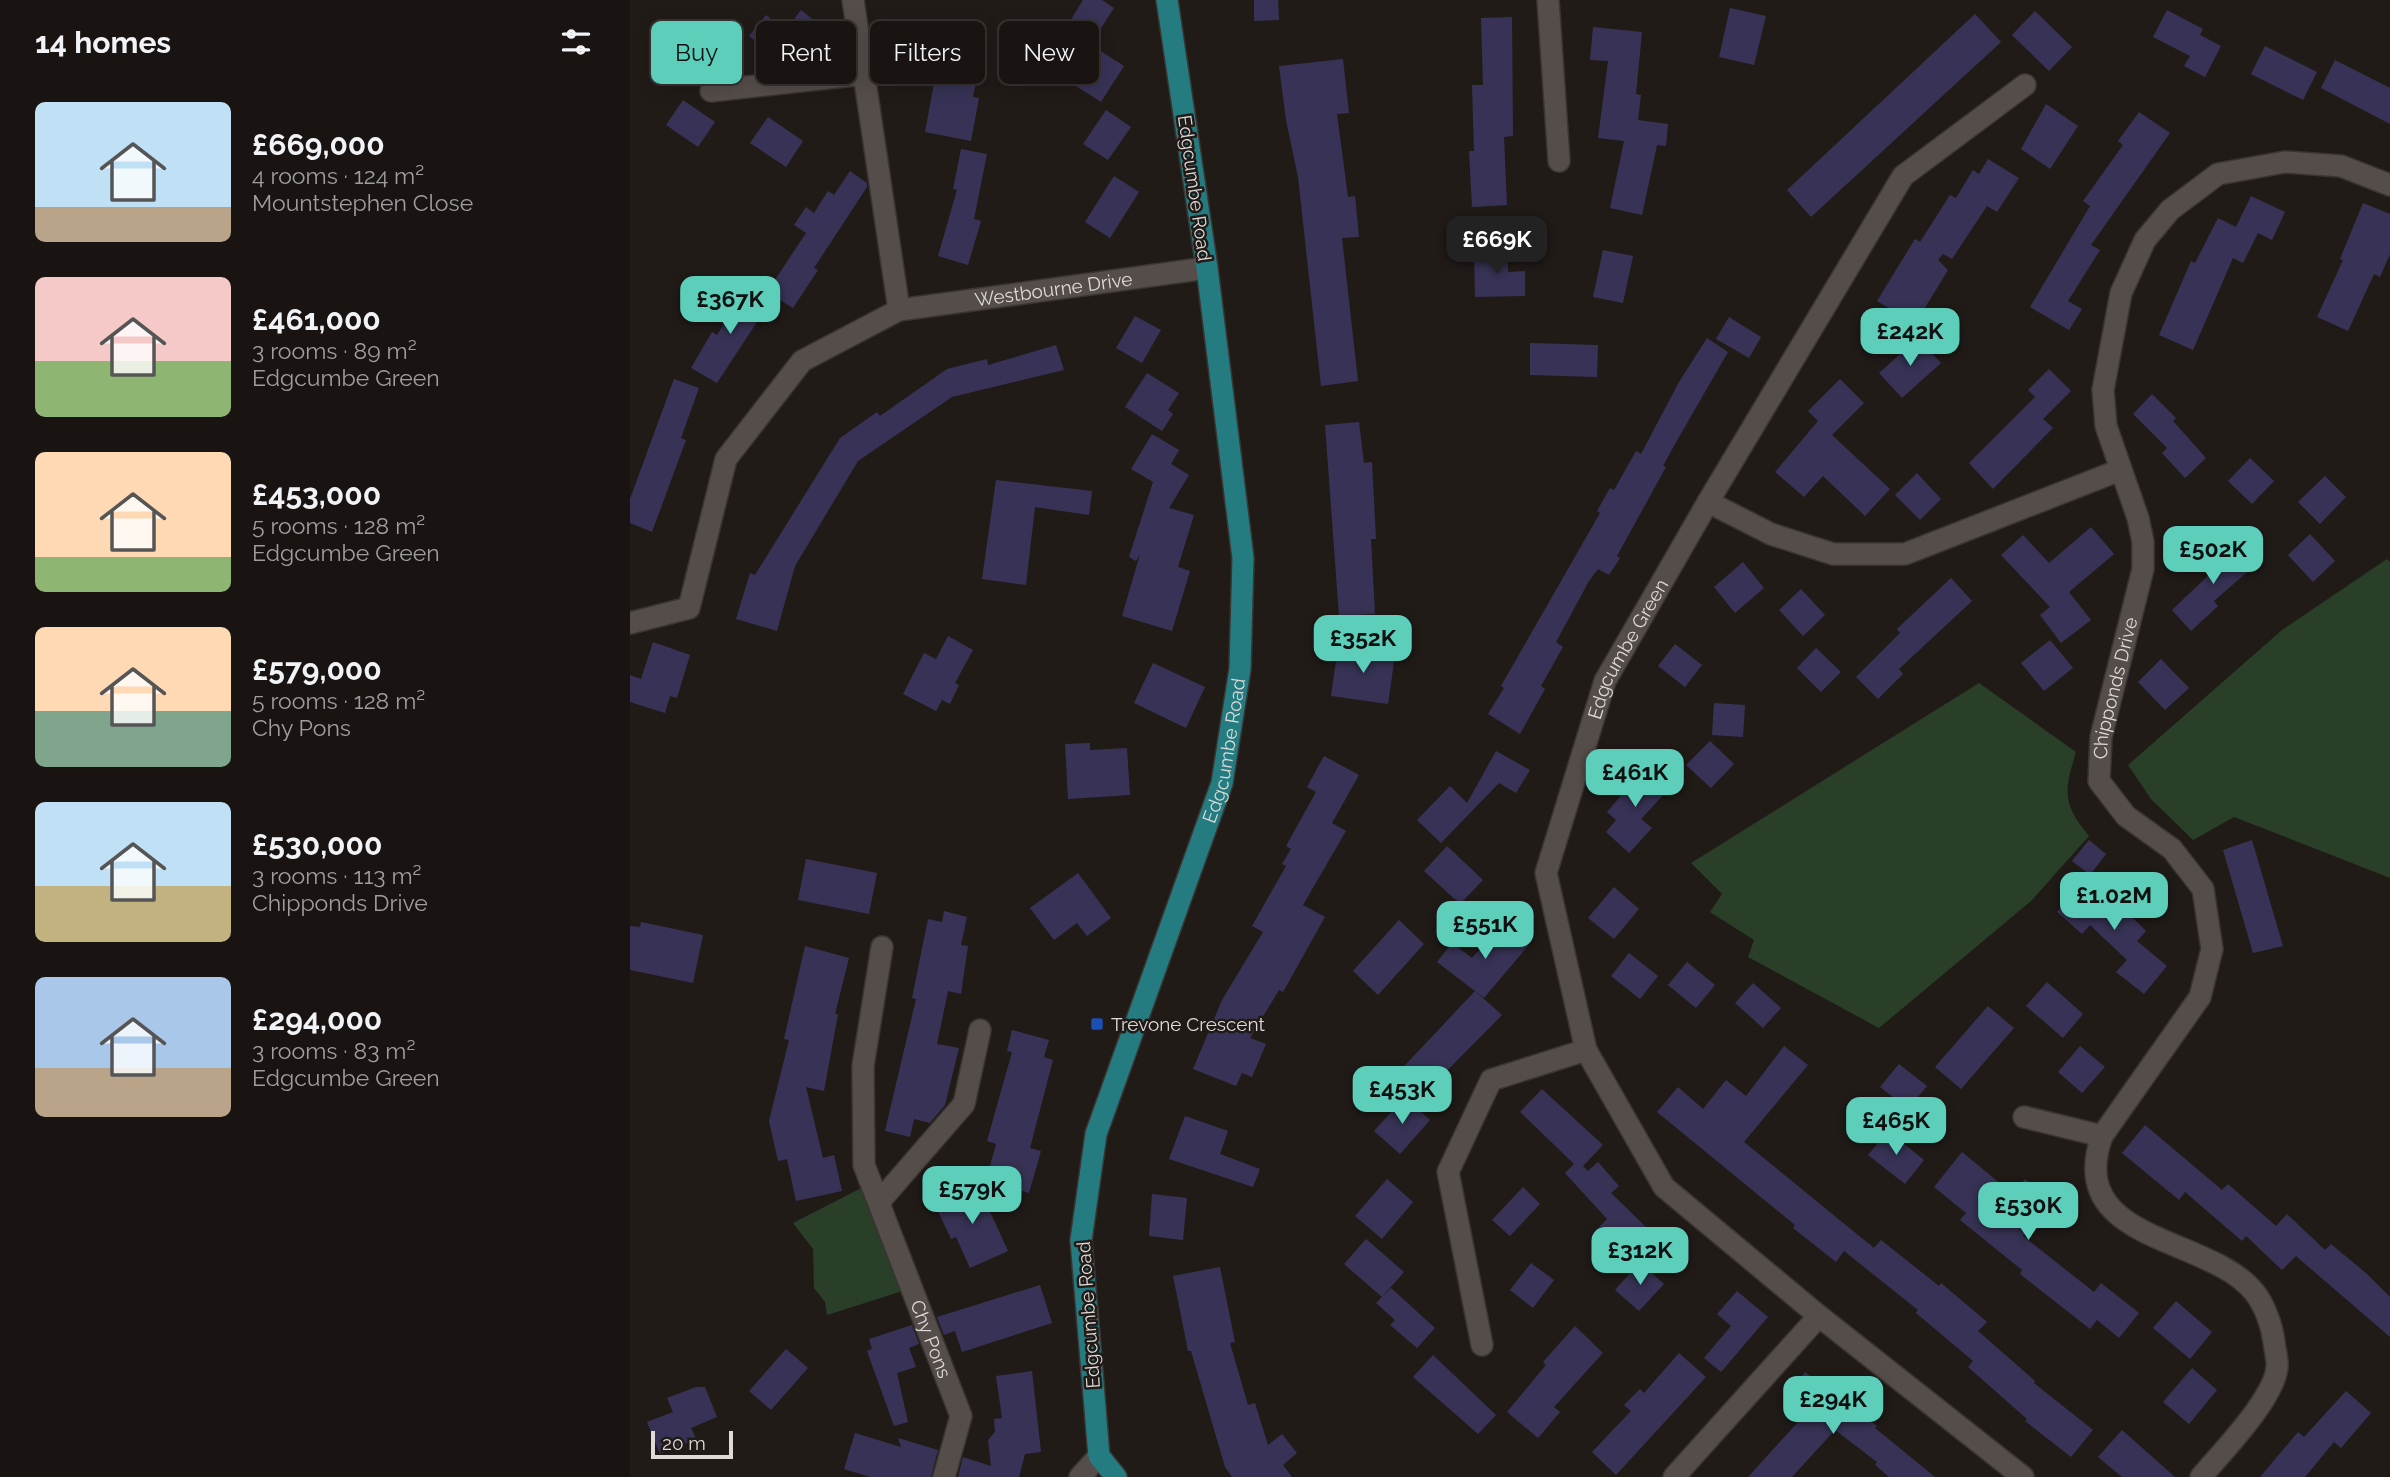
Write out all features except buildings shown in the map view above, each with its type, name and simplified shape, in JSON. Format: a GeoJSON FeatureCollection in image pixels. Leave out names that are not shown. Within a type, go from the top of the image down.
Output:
{"type":"FeatureCollection","features":[{"type":"Feature","properties":{"kind":"main road","name":"Edgcumbe Road"},"geometry":{"type":"LineString","coordinates":[[1098,1456],[1082,1240],[1096,1134],[1222,783],[1240,668],[1243,558],[1207,268],[1167,0]]}},
{"type":"Feature","properties":{"kind":"main road"},"geometry":{"type":"LineString","coordinates":[[1098,1456],[1116,1477]]}},
{"type":"Feature","properties":{"kind":"street"},"geometry":{"type":"LineString","coordinates":[[853,0],[899,310]]}},
{"type":"Feature","properties":{"kind":"street"},"geometry":{"type":"LineString","coordinates":[[1548,0],[1559,161]]}},
{"type":"Feature","properties":{"kind":"street"},"geometry":{"type":"LineString","coordinates":[[711,91],[864,74]]}},
{"type":"Feature","properties":{"kind":"street","name":"Edgcumbe Green"},"geometry":{"type":"LineString","coordinates":[[2023,1477],[1819,1316],[1664,1188],[1586,1050],[1546,873],[1605,681],[1708,502],[1903,176],[2025,85]]}},
{"type":"Feature","properties":{"kind":"street","name":"Chipponds Drive"},"geometry":{"type":"LineString","coordinates":[[2201,1477],[2261,1404],[2277,1369],[2272,1328],[2255,1292],[2226,1270],[2123,1220],[2099,1191],[2095,1157],[2102,1136],[2200,997],[2212,949],[2203,889],[2172,849],[2126,816],[2099,781],[2101,737],[2143,569],[2143,542],[2138,518],[2106,426],[2103,390],[2122,293],[2145,240],[2170,211],[2218,174],[2285,162],[2341,166],[2390,185]]}},
{"type":"Feature","properties":{"kind":"street","name":"Westbourne Drive"},"geometry":{"type":"LineString","coordinates":[[630,623],[689,608],[726,459],[802,360],[899,310],[1207,268]]}},
{"type":"Feature","properties":{"kind":"street"},"geometry":{"type":"LineString","coordinates":[[1708,502],[1771,534],[1833,554],[1905,554],[2120,470]]}},
{"type":"Feature","properties":{"kind":"street","name":"Chy Pons"},"geometry":{"type":"LineString","coordinates":[[882,947],[863,1066],[864,1165],[961,1416],[944,1477]]}},
{"type":"Feature","properties":{"kind":"street"},"geometry":{"type":"LineString","coordinates":[[879,1202],[964,1104],[980,1030]]}},
{"type":"Feature","properties":{"kind":"street"},"geometry":{"type":"LineString","coordinates":[[1482,1345],[1448,1172],[1490,1080],[1586,1050]]}},
{"type":"Feature","properties":{"kind":"street"},"geometry":{"type":"LineString","coordinates":[[2024,1117],[2102,1136]]}},
{"type":"Feature","properties":{"kind":"street"},"geometry":{"type":"LineString","coordinates":[[1674,1477],[1819,1316]]}},
{"type":"Feature","properties":{"kind":"street"},"geometry":{"type":"LineString","coordinates":[[1080,1477],[1098,1456]]}},
{"type":"Feature","properties":{"kind":"green space"},"geometry":{"type":"Polygon","coordinates":[[[2387,559],[2390,562],[2390,878],[2234,817],[2193,840],[2151,799],[2128,765],[2282,630],[2387,559]]]}},
{"type":"Feature","properties":{"kind":"green space"},"geometry":{"type":"Polygon","coordinates":[[[1979,683],[2076,752],[2069,777],[2068,797],[2074,815],[2089,836],[2031,901],[1879,1028],[1748,957],[1754,940],[1710,912],[1722,894],[1691,863],[1979,683]]]}},
{"type":"Feature","properties":{"kind":"green space"},"geometry":{"type":"Polygon","coordinates":[[[871,1183],[912,1288],[827,1315],[825,1302],[814,1288],[813,1249],[793,1223],[871,1183]]]}},
{"type":"Feature","properties":{"kind":"place","name":"Trevone Crescent"},"geometry":{"type":"Point","coordinates":[1097,1024]}}]}
